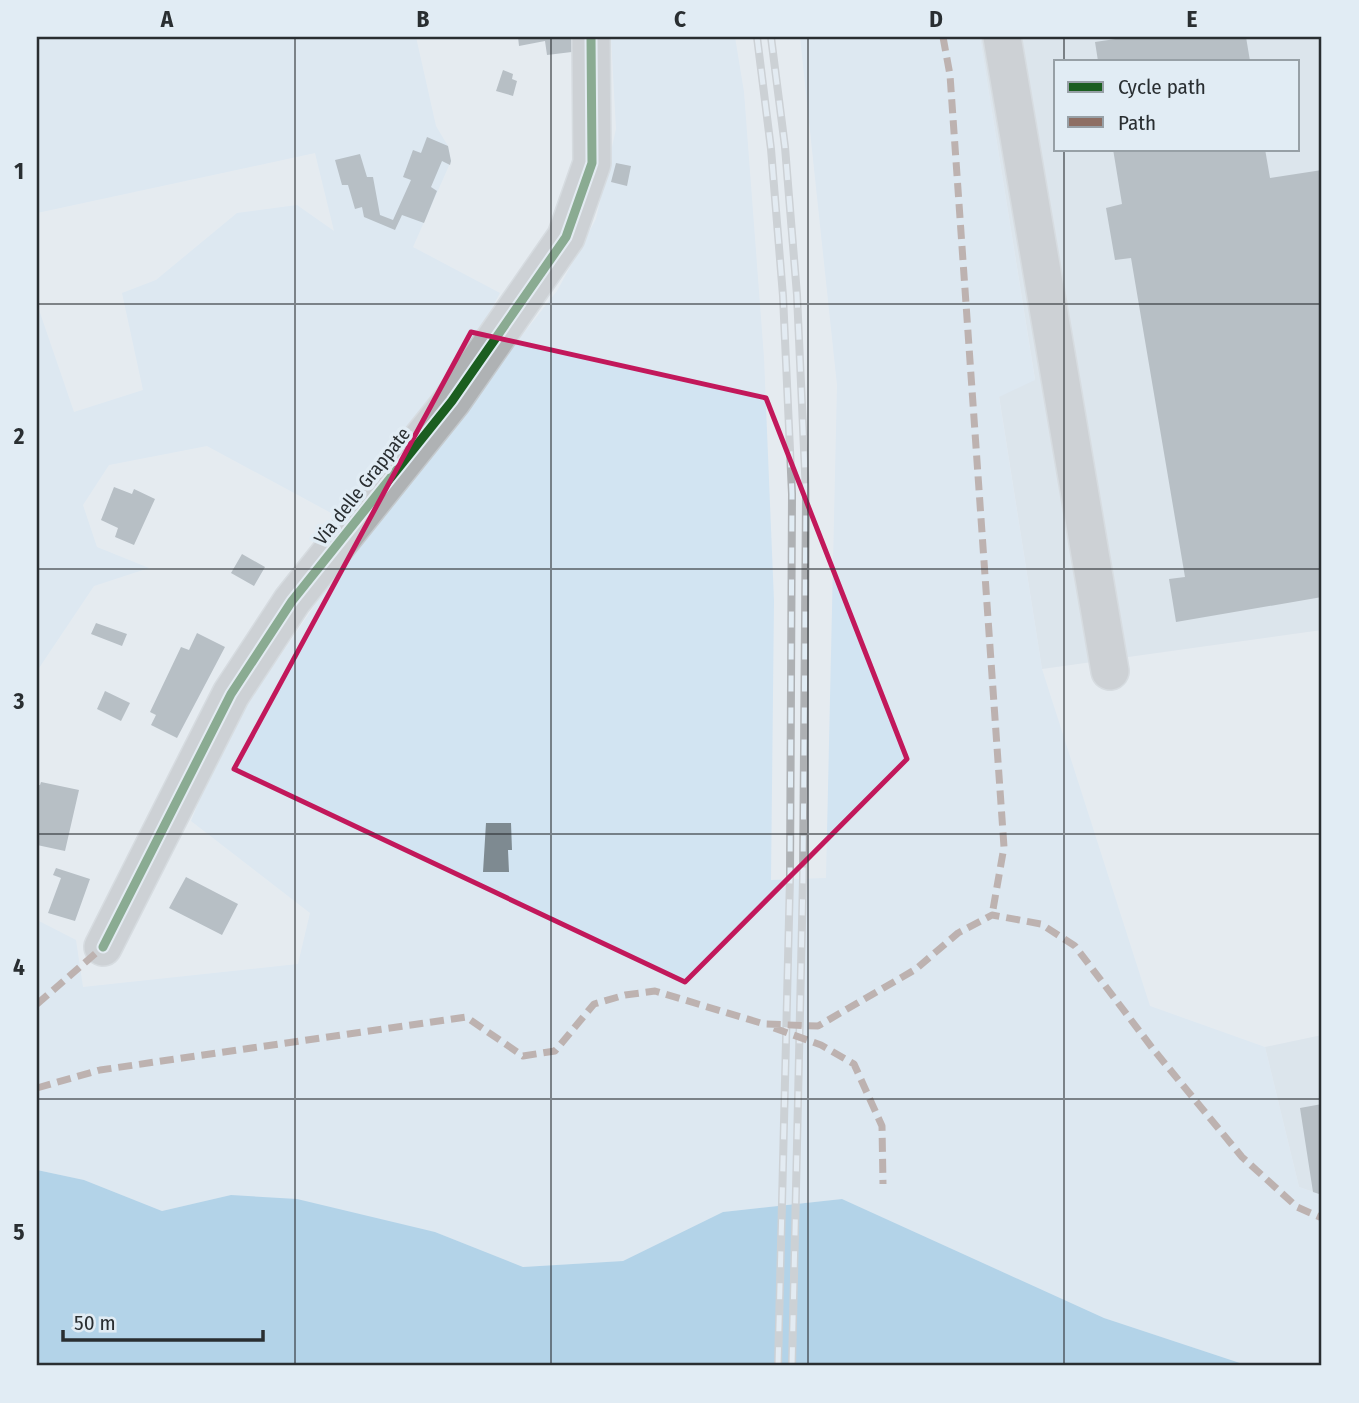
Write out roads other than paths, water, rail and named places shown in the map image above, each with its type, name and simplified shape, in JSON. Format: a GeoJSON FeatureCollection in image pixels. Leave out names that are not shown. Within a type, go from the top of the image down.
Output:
{"type":"FeatureCollection","features":[{"type":"Feature","properties":{"kind":"street","name":"Via delle Grappate"},"geometry":{"type":"LineString","coordinates":[[103,947],[231,694],[292,601],[452,401],[566,237],[592,163],[591,37]]}},
{"type":"Feature","properties":{"kind":"street"},"geometry":{"type":"LineString","coordinates":[[1002,37],[1110,671]]}},
{"type":"Feature","properties":{"kind":"water"},"geometry":{"type":"Polygon","coordinates":[[[37,1170],[84,1180],[162,1211],[231,1195],[297,1199],[435,1232],[523,1267],[623,1261],[723,1212],[842,1199],[1104,1318],[1249,1366],[37,1366],[37,1170]]]}},
{"type":"Feature","properties":{"kind":"railway"},"geometry":{"type":"LineString","coordinates":[[757,37],[771,149],[783,296],[792,494],[790,878],[778,1366]]}},
{"type":"Feature","properties":{"kind":"railway"},"geometry":{"type":"LineString","coordinates":[[771,37],[785,147],[797,295],[806,494],[803,879],[792,1366]]}}]}
